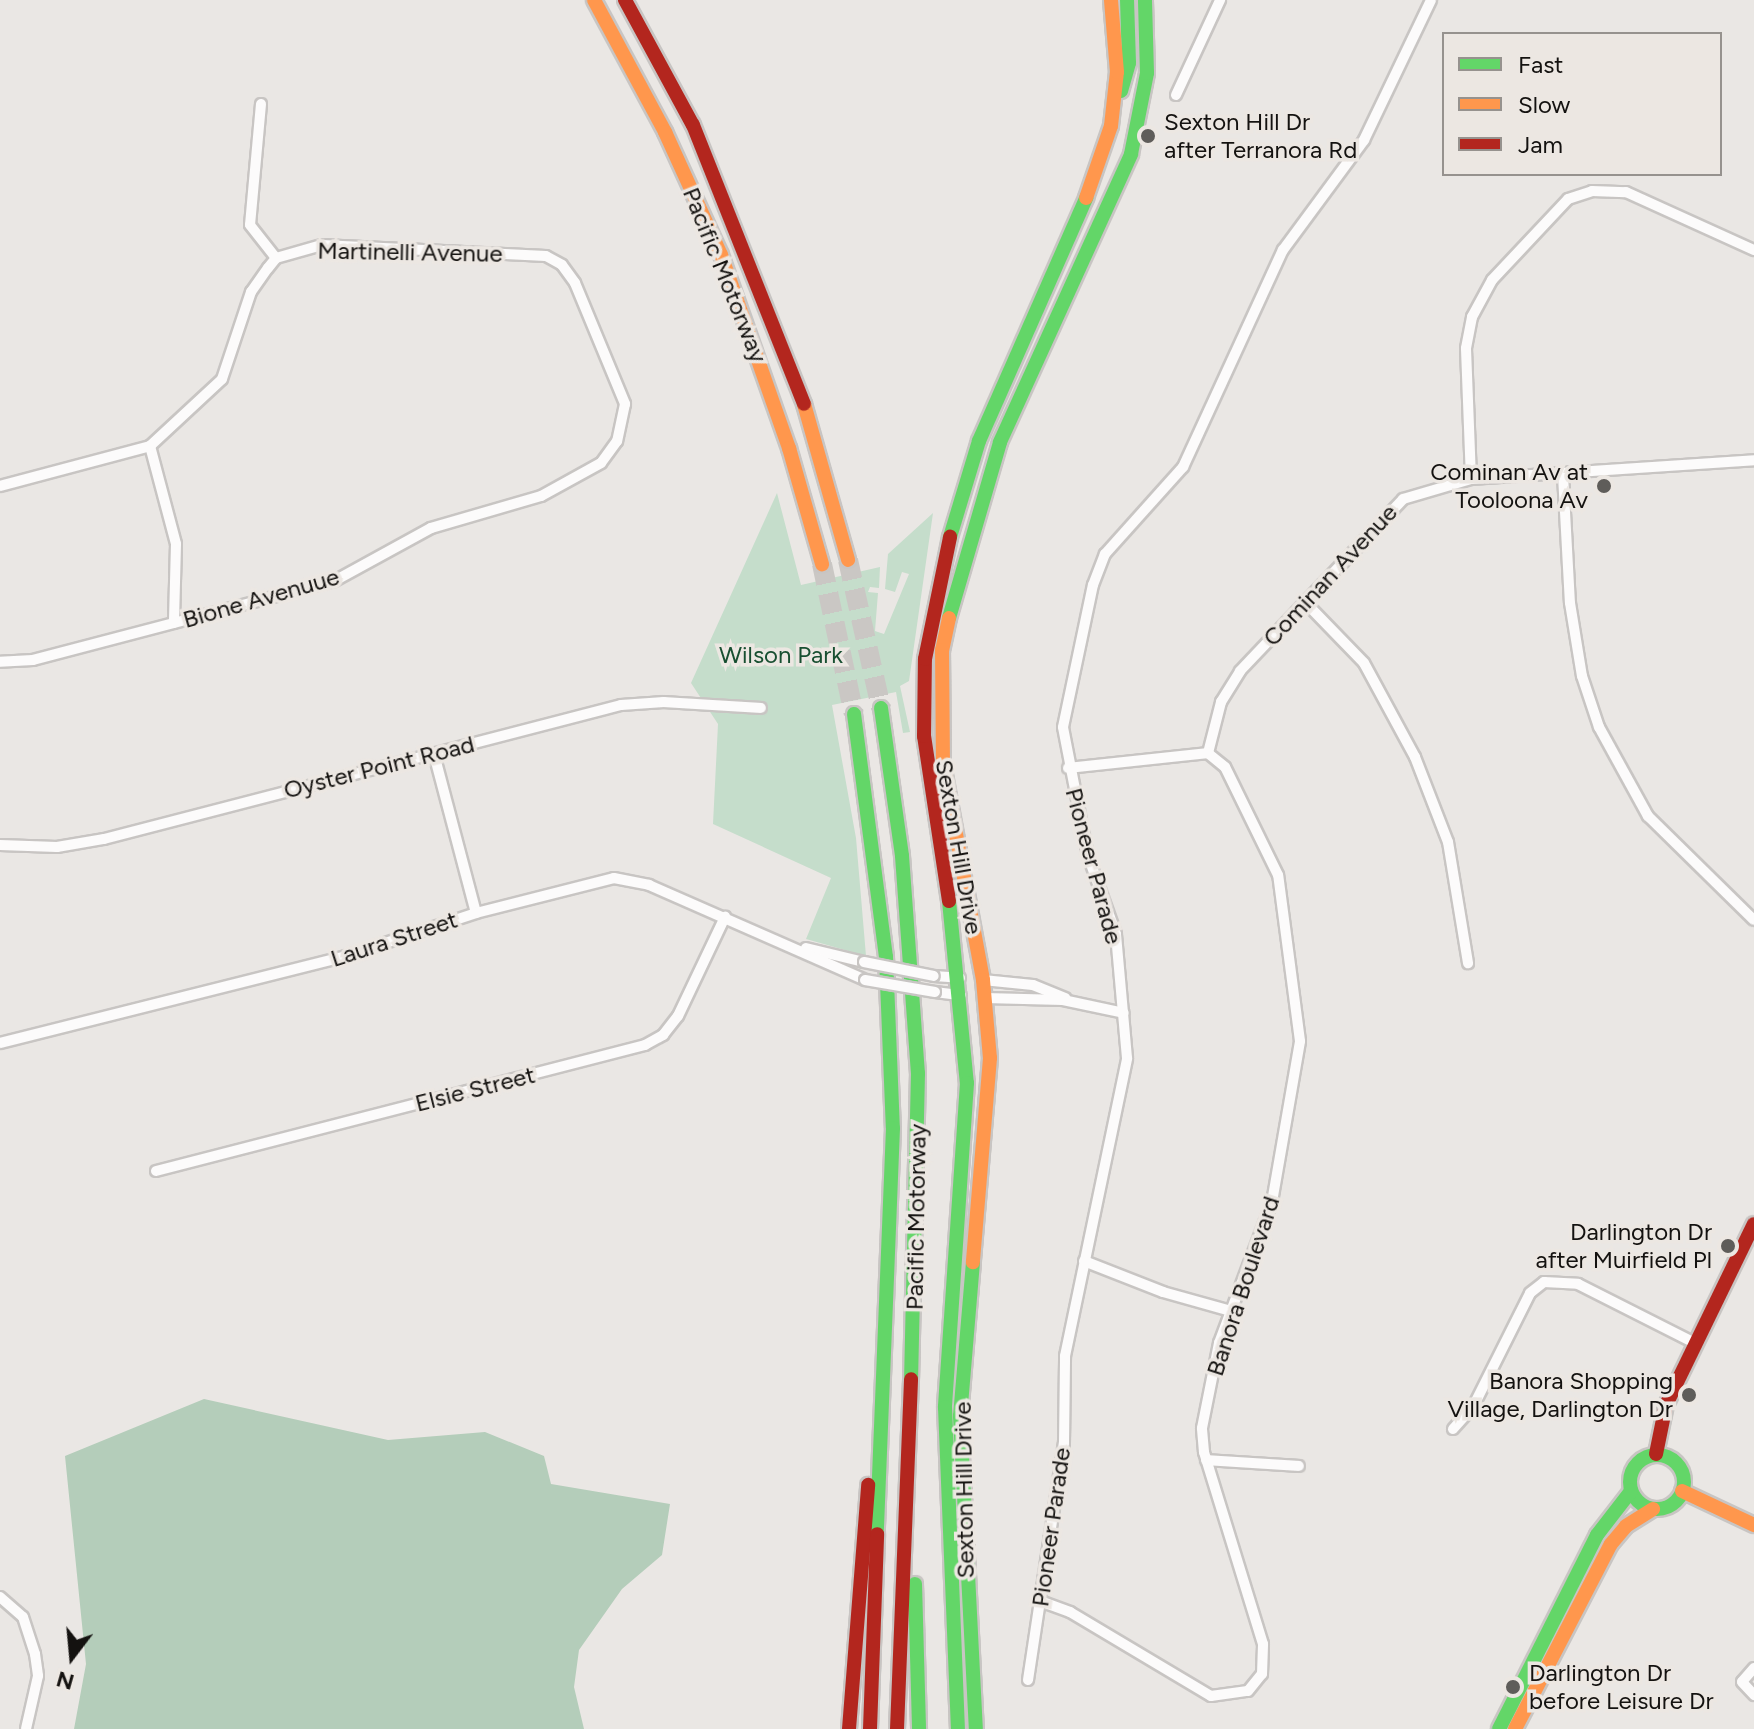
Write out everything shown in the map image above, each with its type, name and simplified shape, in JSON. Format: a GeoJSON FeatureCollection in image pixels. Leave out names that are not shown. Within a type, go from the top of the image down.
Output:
{"type":"FeatureCollection","features":[{"type":"Feature","properties":{"kind":"main road","name":"Pacific Motorway"},"geometry":{"type":"LineString","coordinates":[[594,0],[665,132],[721,255],[789,448],[822,564]]}},
{"type":"Feature","properties":{"kind":"main road","name":"Pacific Motorway"},"geometry":{"type":"LineString","coordinates":[[625,0],[693,125],[744,244],[816,437],[848,560]]}},
{"type":"Feature","properties":{"kind":"main road","name":"Sexton Hill Drive"},"geometry":{"type":"LineString","coordinates":[[958,1729],[945,1423],[967,1143],[960,978],[924,736],[933,608],[979,441],[1095,177],[1115,106],[1111,0]]}},
{"type":"Feature","properties":{"kind":"main road"},"geometry":{"type":"LineString","coordinates":[[1115,106],[1129,63],[1127,0]]}},
{"type":"Feature","properties":{"kind":"main road","name":"Sexton Hill Drive"},"geometry":{"type":"LineString","coordinates":[[976,1729],[960,1430],[965,1309],[989,1092],[983,980],[943,764],[939,701],[945,630],[1000,442],[1131,154],[1147,73],[1145,0]]}},
{"type":"Feature","properties":{"kind":"main road","name":"Pacific Motorway"},"geometry":{"type":"LineString","coordinates":[[881,708],[902,856],[918,1073],[908,1528],[897,1729]]}},
{"type":"Feature","properties":{"kind":"main road","name":"Pacific Motorway"},"geometry":{"type":"LineString","coordinates":[[854,714],[877,860],[890,1015],[893,1128],[887,1376],[870,1729]]}},
{"type":"Feature","properties":{"kind":"main road"},"geometry":{"type":"LineString","coordinates":[[960,978],[983,980]]}},
{"type":"Feature","properties":{"kind":"main road"},"geometry":{"type":"LineString","coordinates":[[961,995],[985,998]]}},
{"type":"Feature","properties":{"kind":"main road"},"geometry":{"type":"LineString","coordinates":[[1656,1454],[1666,1405],[1754,1224]]}},
{"type":"Feature","properties":{"kind":"main road"},"geometry":{"type":"LineString","coordinates":[[849,1729],[874,1408],[887,1376]]}},
{"type":"Feature","properties":{"kind":"main road"},"geometry":{"type":"LineString","coordinates":[[1653,1509],[1631,1491],[1629,1477],[1636,1463],[1656,1454]]}},
{"type":"Feature","properties":{"kind":"main road"},"geometry":{"type":"LineString","coordinates":[[1515,1729],[1611,1544],[1626,1526],[1653,1509],[1674,1503],[1682,1491],[1679,1466],[1656,1454]]}},
{"type":"Feature","properties":{"kind":"main road"},"geometry":{"type":"LineString","coordinates":[[1499,1729],[1597,1535],[1631,1491]]}},
{"type":"Feature","properties":{"kind":"main road"},"geometry":{"type":"LineString","coordinates":[[1682,1491],[1754,1525]]}},
{"type":"Feature","properties":{"kind":"main road"},"geometry":{"type":"LineString","coordinates":[[908,1528],[920,1624],[919,1729]]}},
{"type":"Feature","properties":{"kind":"street"},"geometry":{"type":"LineString","coordinates":[[1176,95],[1220,0]]}},
{"type":"Feature","properties":{"kind":"street","name":"Pioneer Parade"},"geometry":{"type":"LineString","coordinates":[[1028,1680],[1064,1443],[1065,1356],[1127,1058],[1116,934],[1088,856],[1068,768],[1064,714],[1097,566],[1183,467],[1283,250],[1364,140],[1431,0]]}},
{"type":"Feature","properties":{"kind":"street"},"geometry":{"type":"LineString","coordinates":[[0,486],[150,446],[222,379],[251,292],[276,258],[250,225],[261,104]]}},
{"type":"Feature","properties":{"kind":"street"},"geometry":{"type":"LineString","coordinates":[[1471,479],[1466,348],[1472,317],[1492,280],[1568,199],[1592,191],[1626,192],[1754,250]]}},
{"type":"Feature","properties":{"kind":"street","name":"Martinelli Avenue"},"geometry":{"type":"LineString","coordinates":[[276,258],[322,245],[546,256]]}},
{"type":"Feature","properties":{"kind":"street","name":"Bione Avenuue"},"geometry":{"type":"LineString","coordinates":[[0,662],[33,660],[334,581],[431,528],[541,496],[601,463],[622,428],[621,388],[575,283],[562,265],[546,256]]}},
{"type":"Feature","properties":{"kind":"street"},"geometry":{"type":"LineString","coordinates":[[150,446],[176,544],[174,623]]}},
{"type":"Feature","properties":{"kind":"street","name":"Cominan Avenue"},"geometry":{"type":"LineString","coordinates":[[1208,753],[1216,713],[1229,685],[1304,601],[1403,499],[1471,479],[1754,460]]}},
{"type":"Feature","properties":{"kind":"street"},"geometry":{"type":"LineString","coordinates":[[1563,475],[1570,603],[1582,676],[1599,727],[1648,816],[1754,920]]}},
{"type":"Feature","properties":{"kind":"street"},"geometry":{"type":"LineString","coordinates":[[1304,601],[1364,663],[1415,757],[1448,842],[1468,963]]}},
{"type":"Feature","properties":{"kind":"street","name":"Oyster Point Road"},"geometry":{"type":"LineString","coordinates":[[0,845],[57,847],[104,839],[621,705],[664,702],[761,708]]}},
{"type":"Feature","properties":{"kind":"street"},"geometry":{"type":"LineString","coordinates":[[1068,768],[1208,753]]}},
{"type":"Feature","properties":{"kind":"street","name":"Banora Boulevard"},"geometry":{"type":"LineString","coordinates":[[1040,1601],[1074,1614],[1211,1696],[1248,1691],[1262,1674],[1263,1644],[1206,1460],[1203,1421],[1231,1311],[1272,1202],[1300,1041],[1278,875],[1225,767],[1208,753]]}},
{"type":"Feature","properties":{"kind":"street"},"geometry":{"type":"LineString","coordinates":[[434,754],[476,913]]}},
{"type":"Feature","properties":{"kind":"street","name":"Laura Street"},"geometry":{"type":"LineString","coordinates":[[0,1043],[346,956],[476,913],[614,878],[649,885],[865,980],[961,995]]}},
{"type":"Feature","properties":{"kind":"street","name":"Elsie Street"},"geometry":{"type":"LineString","coordinates":[[156,1171],[645,1045],[663,1035],[678,1016],[725,917]]}},
{"type":"Feature","properties":{"kind":"street","name":"Laura Street"},"geometry":{"type":"LineString","coordinates":[[781,941],[864,962],[960,978]]}},
{"type":"Feature","properties":{"kind":"street"},"geometry":{"type":"LineString","coordinates":[[983,980],[1033,985],[1078,1004]]}},
{"type":"Feature","properties":{"kind":"street"},"geometry":{"type":"LineString","coordinates":[[985,998],[1078,1004],[1124,1013]]}},
{"type":"Feature","properties":{"kind":"street"},"geometry":{"type":"LineString","coordinates":[[1084,1261],[1163,1292],[1231,1311]]}},
{"type":"Feature","properties":{"kind":"street"},"geometry":{"type":"LineString","coordinates":[[1453,1429],[1473,1407],[1530,1293],[1544,1282],[1578,1284],[1697,1344]]}},
{"type":"Feature","properties":{"kind":"street"},"geometry":{"type":"LineString","coordinates":[[1206,1460],[1246,1458],[1299,1466]]}},
{"type":"Feature","properties":{"kind":"street"},"geometry":{"type":"LineString","coordinates":[[0,1597],[23,1617],[35,1654],[38,1676],[26,1729]]}},
{"type":"Feature","properties":{"kind":"street"},"geometry":{"type":"LineString","coordinates":[[1754,1668],[1742,1682],[1754,1695]]}},
{"type":"Feature","properties":{"kind":"green space","name":"Wilson Park"},"geometry":{"type":"Polygon","coordinates":[[[777,493],[801,585],[880,567],[879,588],[870,587],[868,592],[878,593],[875,631],[884,634],[909,574],[902,572],[895,592],[885,589],[888,554],[933,513],[909,681],[900,686],[910,732],[903,733],[896,692],[832,705],[856,838],[866,956],[806,939],[831,878],[713,824],[718,724],[691,683],[777,493]]]}},
{"type":"Feature","properties":{"kind":"green space"},"geometry":{"type":"Polygon","coordinates":[[[204,1399],[388,1440],[485,1432],[544,1456],[551,1484],[670,1504],[662,1555],[622,1589],[579,1650],[574,1687],[584,1729],[74,1729],[86,1664],[65,1456],[204,1399]]]}},
{"type":"Feature","properties":{"kind":"tunnel"},"geometry":{"type":"LineString","coordinates":[[848,560],[881,708]]}},
{"type":"Feature","properties":{"kind":"tunnel"},"geometry":{"type":"LineString","coordinates":[[822,564],[854,714]]}},
{"type":"Feature","properties":{"kind":"traffic: fast"},"geometry":{"type":"LineString","coordinates":[[1121,91],[1129,63],[1127,0]]}},
{"type":"Feature","properties":{"kind":"traffic: fast"},"geometry":{"type":"LineString","coordinates":[[949,618],[1000,442],[1131,154],[1147,73],[1145,0]]}},
{"type":"Feature","properties":{"kind":"traffic: fast"},"geometry":{"type":"LineString","coordinates":[[950,537],[979,441],[1086,198]]}},
{"type":"Feature","properties":{"kind":"traffic: fast"},"geometry":{"type":"LineString","coordinates":[[881,708],[902,856],[918,1073],[911,1379]]}},
{"type":"Feature","properties":{"kind":"traffic: fast"},"geometry":{"type":"LineString","coordinates":[[854,714],[886,957],[893,1128],[877,1534]]}},
{"type":"Feature","properties":{"kind":"traffic: fast"},"geometry":{"type":"LineString","coordinates":[[949,901],[967,1083],[945,1407],[958,1729]]}},
{"type":"Feature","properties":{"kind":"traffic: fast"},"geometry":{"type":"LineString","coordinates":[[973,1262],[960,1416],[976,1729]]}},
{"type":"Feature","properties":{"kind":"traffic: fast"},"geometry":{"type":"LineString","coordinates":[[1657,1455],[1676,1463],[1684,1482],[1676,1501],[1657,1509],[1638,1501],[1630,1482],[1638,1463],[1657,1455]]}},
{"type":"Feature","properties":{"kind":"traffic: fast"},"geometry":{"type":"LineString","coordinates":[[1499,1729],[1597,1535],[1631,1491]]}},
{"type":"Feature","properties":{"kind":"traffic: fast"},"geometry":{"type":"LineString","coordinates":[[915,1584],[919,1729]]}},
{"type":"Feature","properties":{"kind":"traffic: slow"},"geometry":{"type":"LineString","coordinates":[[594,0],[665,132],[721,255],[789,448],[822,564]]}},
{"type":"Feature","properties":{"kind":"traffic: slow"},"geometry":{"type":"LineString","coordinates":[[1086,198],[1111,126],[1117,72],[1111,0]]}},
{"type":"Feature","properties":{"kind":"traffic: slow"},"geometry":{"type":"LineString","coordinates":[[804,404],[848,560]]}},
{"type":"Feature","properties":{"kind":"traffic: slow"},"geometry":{"type":"LineString","coordinates":[[949,618],[942,650],[943,764],[983,980],[990,1058],[973,1262]]}},
{"type":"Feature","properties":{"kind":"traffic: slow"},"geometry":{"type":"LineString","coordinates":[[1682,1491],[1754,1525]]}},
{"type":"Feature","properties":{"kind":"traffic: slow"},"geometry":{"type":"LineString","coordinates":[[1515,1729],[1611,1544],[1626,1526],[1653,1509]]}},
{"type":"Feature","properties":{"kind":"traffic: jam"},"geometry":{"type":"LineString","coordinates":[[625,0],[693,125],[804,404]]}},
{"type":"Feature","properties":{"kind":"traffic: jam"},"geometry":{"type":"LineString","coordinates":[[949,901],[924,736],[925,659],[950,537]]}},
{"type":"Feature","properties":{"kind":"traffic: jam"},"geometry":{"type":"LineString","coordinates":[[1656,1454],[1666,1405],[1754,1224]]}},
{"type":"Feature","properties":{"kind":"traffic: jam"},"geometry":{"type":"LineString","coordinates":[[897,1729],[911,1379]]}},
{"type":"Feature","properties":{"kind":"traffic: jam"},"geometry":{"type":"LineString","coordinates":[[849,1729],[868,1485]]}},
{"type":"Feature","properties":{"kind":"traffic: jam"},"geometry":{"type":"LineString","coordinates":[[870,1729],[877,1534]]}},
{"type":"Feature","properties":{"kind":"place","name":"Sexton Hill Dr after Terranora Rd"},"geometry":{"type":"Point","coordinates":[1148,136]}},
{"type":"Feature","properties":{"kind":"place","name":"Cominan Av at Tooloona Av"},"geometry":{"type":"Point","coordinates":[1604,486]}},
{"type":"Feature","properties":{"kind":"place","name":"Darlington Dr after Muirfield Pl"},"geometry":{"type":"Point","coordinates":[1728,1246]}},
{"type":"Feature","properties":{"kind":"place","name":"Banora Shopping Village, Darlington Dr"},"geometry":{"type":"Point","coordinates":[1689,1395]}},
{"type":"Feature","properties":{"kind":"place","name":"Darlington Dr before Leisure Dr"},"geometry":{"type":"Point","coordinates":[1513,1687]}}]}
